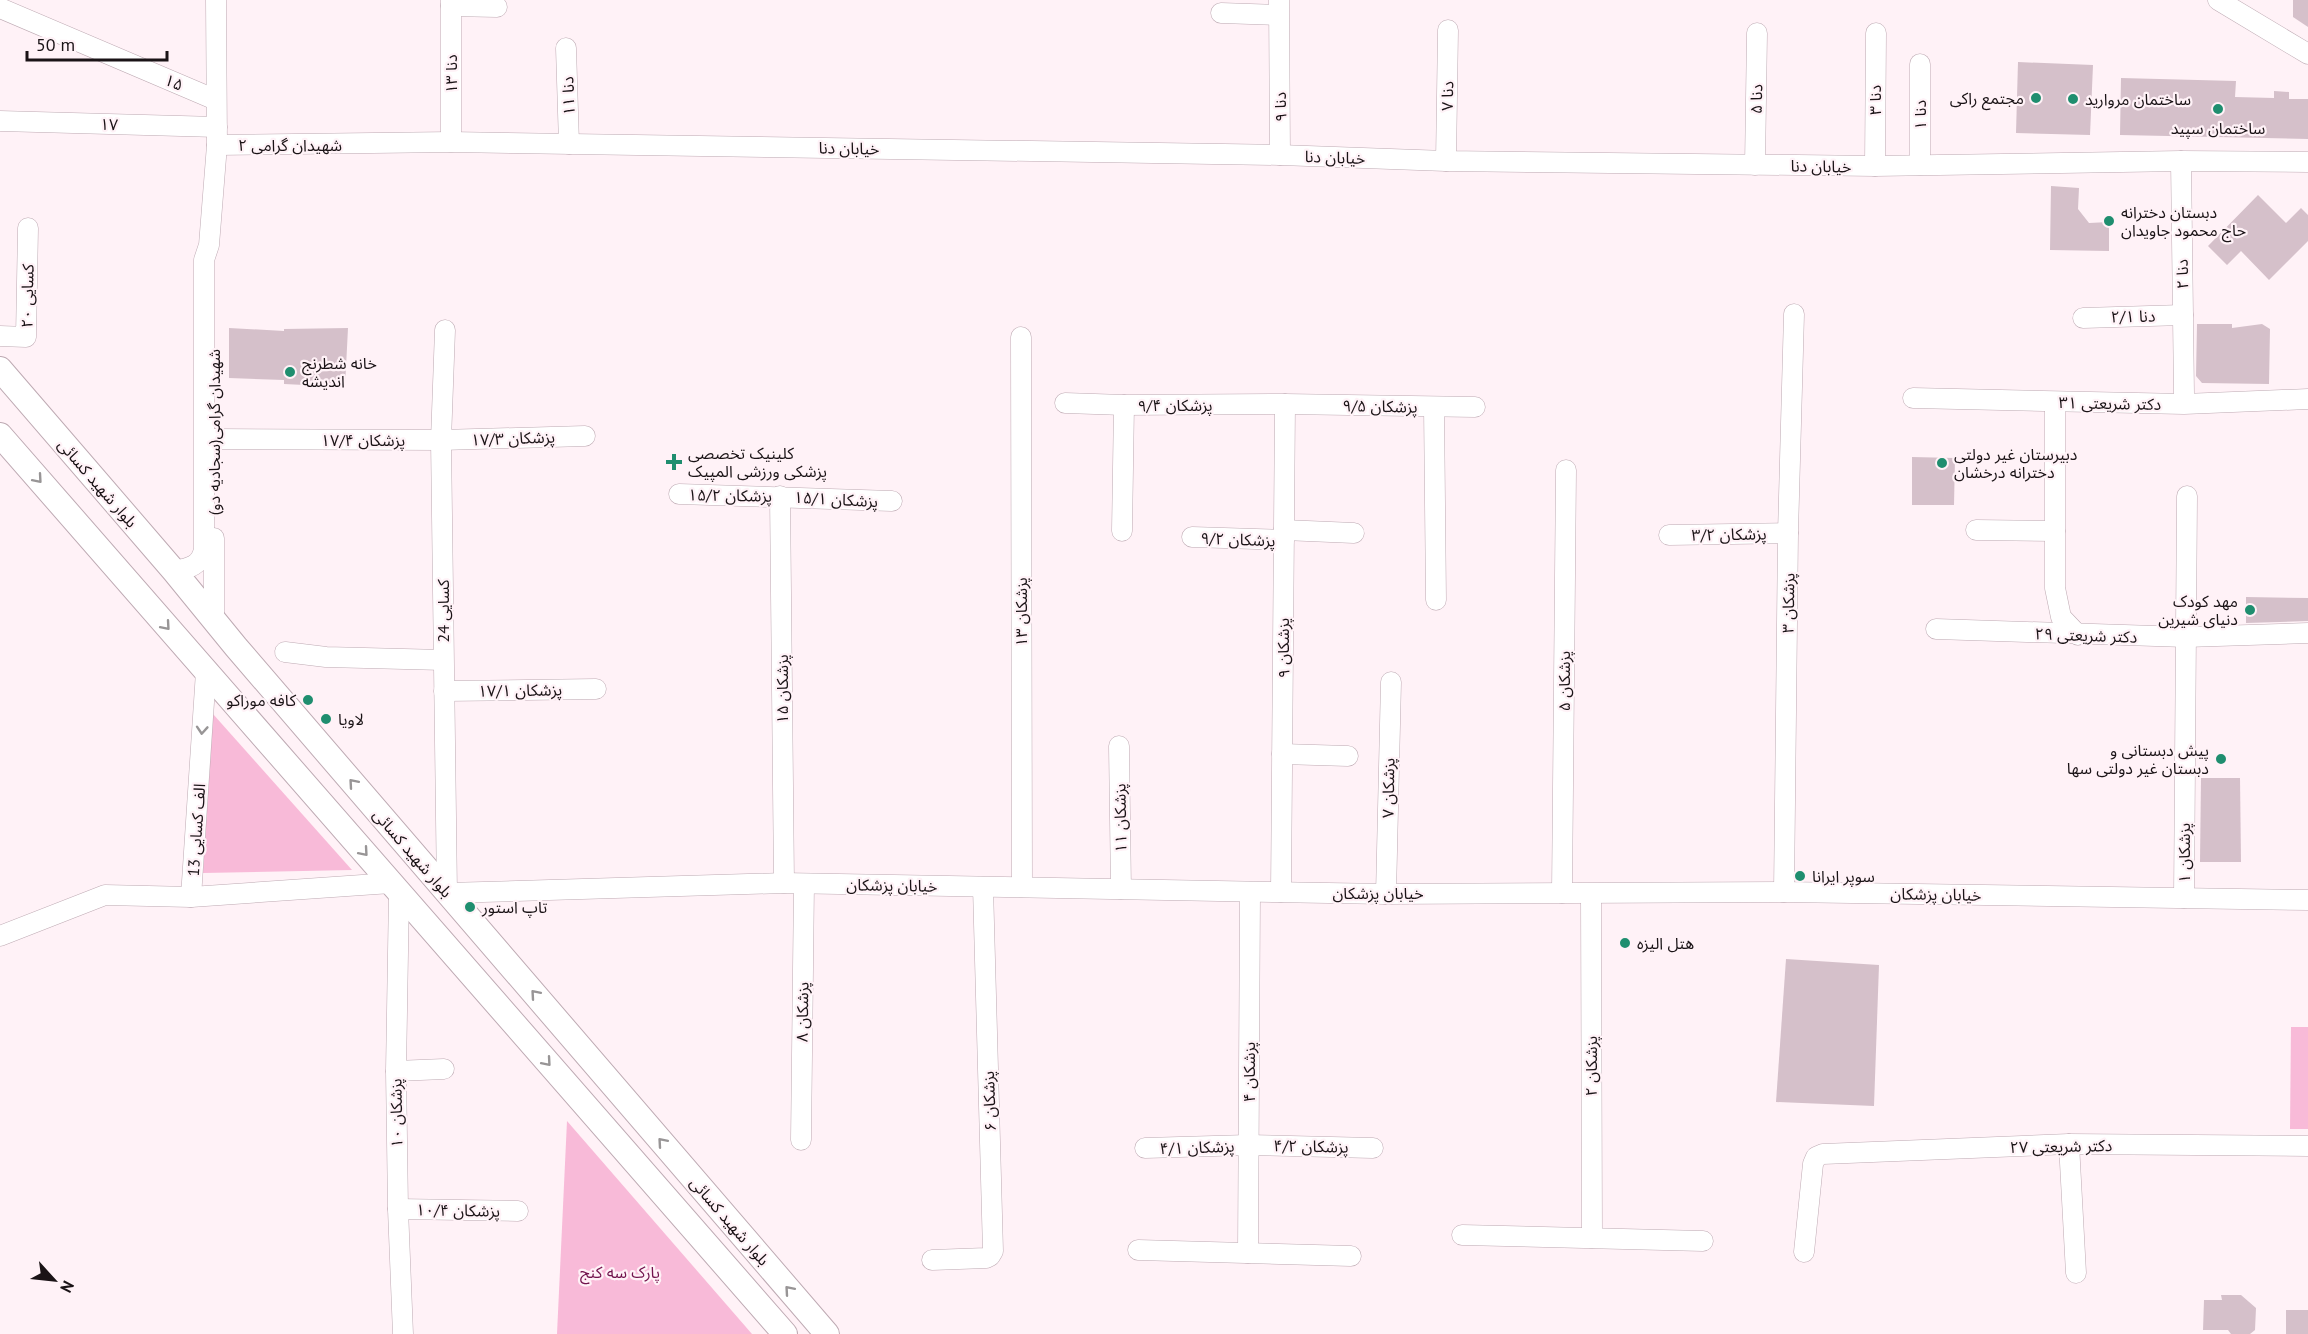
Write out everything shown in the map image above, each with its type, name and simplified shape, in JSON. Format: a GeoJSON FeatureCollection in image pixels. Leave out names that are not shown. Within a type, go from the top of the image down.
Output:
{"type":"FeatureCollection","features":[{"type":"Feature","properties":{"kind":"main road","name":"بلوار شهید کسائی"},"geometry":{"type":"LineString","coordinates":[[0,369],[827,1334]]}},
{"type":"Feature","properties":{"kind":"main road","name":"بلوار شهید کسائی"},"geometry":{"type":"LineString","coordinates":[[0,435],[785,1334]]}},
{"type":"Feature","properties":{"kind":"street","name":"شهیدان گرامی(سجادیه دو)"},"geometry":{"type":"LineString","coordinates":[[174,571],[198,563],[204,549],[204,260],[209,245],[217,136],[216,0]]}},
{"type":"Feature","properties":{"kind":"street"},"geometry":{"type":"LineString","coordinates":[[2218,0],[2308,54]]}},
{"type":"Feature","properties":{"kind":"street"},"geometry":{"type":"LineString","coordinates":[[451,3],[497,7]]}},
{"type":"Feature","properties":{"kind":"street","name":"۱۳ دنا"},"geometry":{"type":"LineString","coordinates":[[451,3],[451,142]]}},
{"type":"Feature","properties":{"kind":"street"},"geometry":{"type":"LineString","coordinates":[[1221,14],[1278,7]]}},
{"type":"Feature","properties":{"kind":"street","name":"۹ دنا"},"geometry":{"type":"LineString","coordinates":[[1278,7],[1280,155]]}},
{"type":"Feature","properties":{"kind":"street","name":"۱۵"},"geometry":{"type":"LineString","coordinates":[[0,8],[216,100]]}},
{"type":"Feature","properties":{"kind":"street","name":"۷ دنا"},"geometry":{"type":"LineString","coordinates":[[1446,161],[1448,30]]}},
{"type":"Feature","properties":{"kind":"street","name":"۵ دنا"},"geometry":{"type":"LineString","coordinates":[[1755,165],[1757,33]]}},
{"type":"Feature","properties":{"kind":"street","name":"۳ دنا"},"geometry":{"type":"LineString","coordinates":[[1875,166],[1876,33]]}},
{"type":"Feature","properties":{"kind":"street","name":"۱۱ دنا"},"geometry":{"type":"LineString","coordinates":[[566,48],[570,144]]}},
{"type":"Feature","properties":{"kind":"street","name":"۱ دنا"},"geometry":{"type":"LineString","coordinates":[[1920,64],[1920,165]]}},
{"type":"Feature","properties":{"kind":"street","name":"۱۷"},"geometry":{"type":"LineString","coordinates":[[0,121],[217,136]]}},
{"type":"Feature","properties":{"kind":"street","name":"۲ شهیدان گرامی"},"geometry":{"type":"LineString","coordinates":[[217,136],[362,145]]}},
{"type":"Feature","properties":{"kind":"street","name":"خیابان دنا"},"geometry":{"type":"LineString","coordinates":[[362,145],[451,142],[1755,165],[2308,162]]}},
{"type":"Feature","properties":{"kind":"street","name":"۲ دنا"},"geometry":{"type":"LineString","coordinates":[[2181,161],[2184,394]]}},
{"type":"Feature","properties":{"kind":"street","name":"۲۰ کسایی"},"geometry":{"type":"LineString","coordinates":[[0,336],[26,337],[28,228]]}},
{"type":"Feature","properties":{"kind":"street","name":"شهیدان گرامی(سجادیه دو)"},"geometry":{"type":"LineString","coordinates":[[209,245],[214,261],[214,620]]}},
{"type":"Feature","properties":{"kind":"street","name":"۳ پزشکان"},"geometry":{"type":"LineString","coordinates":[[1785,892],[1788,533],[1794,314]]}},
{"type":"Feature","properties":{"kind":"street","name":"۲/۱ دنا"},"geometry":{"type":"LineString","coordinates":[[2083,318],[2183,315]]}},
{"type":"Feature","properties":{"kind":"street","name":"کسایی 24"},"geometry":{"type":"LineString","coordinates":[[445,330],[441,440],[447,893]]}},
{"type":"Feature","properties":{"kind":"street","name":"۱۳ پزشکان"},"geometry":{"type":"LineString","coordinates":[[1021,337],[1022,886]]}},
{"type":"Feature","properties":{"kind":"street","name":"۳۱ دکتر شریعتی"},"geometry":{"type":"LineString","coordinates":[[1913,398],[2184,404],[2308,399]]}},
{"type":"Feature","properties":{"kind":"street"},"geometry":{"type":"LineString","coordinates":[[2055,402],[2055,588],[2061,617],[2078,635]]}},
{"type":"Feature","properties":{"kind":"street","name":"۹/۴ پزشکان"},"geometry":{"type":"LineString","coordinates":[[1065,403],[1285,404]]}},
{"type":"Feature","properties":{"kind":"street","name":"۹/۵ پزشکان"},"geometry":{"type":"LineString","coordinates":[[1285,404],[1475,407]]}},
{"type":"Feature","properties":{"kind":"street","name":"۹ پزشکان"},"geometry":{"type":"LineString","coordinates":[[1281,892],[1285,404]]}},
{"type":"Feature","properties":{"kind":"street"},"geometry":{"type":"LineString","coordinates":[[1122,531],[1124,405]]}},
{"type":"Feature","properties":{"kind":"street"},"geometry":{"type":"LineString","coordinates":[[1434,406],[1437,600]]}},
{"type":"Feature","properties":{"kind":"street","name":"۱۷/۳ پزشکان"},"geometry":{"type":"LineString","coordinates":[[441,440],[585,436]]}},
{"type":"Feature","properties":{"kind":"street","name":"۱۷/۴ پزشکان"},"geometry":{"type":"LineString","coordinates":[[214,439],[441,440]]}},
{"type":"Feature","properties":{"kind":"street","name":"۵ پزشکان"},"geometry":{"type":"LineString","coordinates":[[1562,892],[1566,470]]}},
{"type":"Feature","properties":{"kind":"street","name":"۱۵/۲ پزشکان"},"geometry":{"type":"LineString","coordinates":[[680,494],[780,496]]}},
{"type":"Feature","properties":{"kind":"street","name":"۱۵/۱ پزشکان"},"geometry":{"type":"LineString","coordinates":[[780,496],[891,501]]}},
{"type":"Feature","properties":{"kind":"street","name":"۱۵ پزشکان"},"geometry":{"type":"LineString","coordinates":[[780,496],[783,883]]}},
{"type":"Feature","properties":{"kind":"street","name":"۱ پزشکان"},"geometry":{"type":"LineString","coordinates":[[2184,898],[2187,496]]}},
{"type":"Feature","properties":{"kind":"street"},"geometry":{"type":"LineString","coordinates":[[1976,530],[2055,531]]}},
{"type":"Feature","properties":{"kind":"street","name":"۹/۲ پزشکان"},"geometry":{"type":"LineString","coordinates":[[1192,537],[1354,533]]}},
{"type":"Feature","properties":{"kind":"street","name":"۳/۲ پزشکان"},"geometry":{"type":"LineString","coordinates":[[1670,535],[1788,533]]}},
{"type":"Feature","properties":{"kind":"street","name":"۲۹ دکتر شریعتی"},"geometry":{"type":"LineString","coordinates":[[1936,629],[2186,637],[2308,633]]}},
{"type":"Feature","properties":{"kind":"street"},"geometry":{"type":"LineString","coordinates":[[285,652],[326,657],[443,660]]}},
{"type":"Feature","properties":{"kind":"street","name":"13 الف کسایی"},"geometry":{"type":"LineString","coordinates":[[206,672],[191,897],[395,888]]}},
{"type":"Feature","properties":{"kind":"street","name":"۷ پزشکان"},"geometry":{"type":"LineString","coordinates":[[1386,894],[1391,682]]}},
{"type":"Feature","properties":{"kind":"street","name":"۱۷/۱ پزشکان"},"geometry":{"type":"LineString","coordinates":[[444,691],[596,689]]}},
{"type":"Feature","properties":{"kind":"street","name":"۱۱ پزشکان"},"geometry":{"type":"LineString","coordinates":[[1119,746],[1121,889]]}},
{"type":"Feature","properties":{"kind":"street"},"geometry":{"type":"LineString","coordinates":[[1282,754],[1348,756]]}},
{"type":"Feature","properties":{"kind":"street","name":"خیابان پزشکان"},"geometry":{"type":"LineString","coordinates":[[447,893],[783,883],[1386,894],[1785,892],[2308,900]]}},
{"type":"Feature","properties":{"kind":"street","name":"۸ پزشکان"},"geometry":{"type":"LineString","coordinates":[[801,1140],[804,884]]}},
{"type":"Feature","properties":{"kind":"street","name":"۶ پزشکان"},"geometry":{"type":"LineString","coordinates":[[932,1260],[986,1258],[993,1251],[983,887]]}},
{"type":"Feature","properties":{"kind":"street","name":"۱۰ پزشکان"},"geometry":{"type":"LineString","coordinates":[[395,888],[398,1209],[403,1334]]}},
{"type":"Feature","properties":{"kind":"street","name":"۴ پزشکان"},"geometry":{"type":"LineString","coordinates":[[1248,1252],[1250,892]]}},
{"type":"Feature","properties":{"kind":"street","name":"۲ پزشکان"},"geometry":{"type":"LineString","coordinates":[[1591,894],[1592,1238]]}},
{"type":"Feature","properties":{"kind":"street"},"geometry":{"type":"LineString","coordinates":[[0,936],[105,895],[191,897]]}},
{"type":"Feature","properties":{"kind":"street"},"geometry":{"type":"LineString","coordinates":[[396,1071],[444,1069]]}},
{"type":"Feature","properties":{"kind":"street"},"geometry":{"type":"LineString","coordinates":[[2069,1144],[2076,1273]]}},
{"type":"Feature","properties":{"kind":"street","name":"۲۷ دکتر شریعتی"},"geometry":{"type":"LineString","coordinates":[[1804,1252],[1813,1164],[1816,1157],[1823,1154],[2069,1144],[2308,1146]]}},
{"type":"Feature","properties":{"kind":"street","name":"۴/۲ پزشکان"},"geometry":{"type":"LineString","coordinates":[[1248,1145],[1373,1148]]}},
{"type":"Feature","properties":{"kind":"street","name":"۴/۱ پزشکان"},"geometry":{"type":"LineString","coordinates":[[1145,1148],[1248,1145]]}},
{"type":"Feature","properties":{"kind":"street","name":"۱۰/۴ پزشکان"},"geometry":{"type":"LineString","coordinates":[[398,1209],[518,1210]]}},
{"type":"Feature","properties":{"kind":"street"},"geometry":{"type":"LineString","coordinates":[[1462,1235],[1703,1241]]}},
{"type":"Feature","properties":{"kind":"street"},"geometry":{"type":"LineString","coordinates":[[1138,1251],[1350,1256]]}},
{"type":"Feature","properties":{"kind":"green space"},"geometry":{"type":"Polygon","coordinates":[[[213,714],[352,870],[203,873],[213,714]]]}},
{"type":"Feature","properties":{"kind":"green space"},"geometry":{"type":"Polygon","coordinates":[[[2291,1027],[2308,1027],[2308,1129],[2290,1129],[2291,1027]]]}},
{"type":"Feature","properties":{"kind":"green space","name":"پارک سه کنج"},"geometry":{"type":"Polygon","coordinates":[[[567,1121],[752,1334],[557,1334],[567,1121]]]}},
{"type":"Feature","properties":{"kind":"building"},"geometry":{"type":"Polygon","coordinates":[[[2293,0],[2308,0],[2308,27],[2293,17],[2293,0]]]}},
{"type":"Feature","properties":{"kind":"building"},"geometry":{"type":"Polygon","coordinates":[[[2018,62],[2093,65],[2090,135],[2016,133],[2018,62]]]}},
{"type":"Feature","properties":{"kind":"building"},"geometry":{"type":"Polygon","coordinates":[[[2121,78],[2236,81],[2235,97],[2274,98],[2274,91],[2289,92],[2289,99],[2308,99],[2308,139],[2120,135],[2121,78]]]}},
{"type":"Feature","properties":{"kind":"building"},"geometry":{"type":"Polygon","coordinates":[[[2051,186],[2079,188],[2078,209],[2089,223],[2109,222],[2109,251],[2050,250],[2051,186]]]}},
{"type":"Feature","properties":{"kind":"building"},"geometry":{"type":"Polygon","coordinates":[[[2258,195],[2286,223],[2301,208],[2308,215],[2308,241],[2269,280],[2241,251],[2227,265],[2208,246],[2258,195]]]}},
{"type":"Feature","properties":{"kind":"building"},"geometry":{"type":"Polygon","coordinates":[[[2197,324],[2232,324],[2232,328],[2262,324],[2270,329],[2269,384],[2202,383],[2196,376],[2197,324]]]}},
{"type":"Feature","properties":{"kind":"building"},"geometry":{"type":"Polygon","coordinates":[[[229,328],[284,331],[284,329],[348,328],[345,387],[284,384],[284,380],[229,378],[229,328]]]}},
{"type":"Feature","properties":{"kind":"building"},"geometry":{"type":"Polygon","coordinates":[[[1912,457],[1955,458],[1954,505],[1912,505],[1912,457]]]}},
{"type":"Feature","properties":{"kind":"building"},"geometry":{"type":"Polygon","coordinates":[[[2246,597],[2308,598],[2308,621],[2246,623],[2246,597]]]}},
{"type":"Feature","properties":{"kind":"building"},"geometry":{"type":"Polygon","coordinates":[[[2201,778],[2240,778],[2241,862],[2200,862],[2201,778]]]}},
{"type":"Feature","properties":{"kind":"building"},"geometry":{"type":"Polygon","coordinates":[[[1786,959],[1879,965],[1874,1106],[1776,1102],[1786,959]]]}},
{"type":"Feature","properties":{"kind":"building"},"geometry":{"type":"Polygon","coordinates":[[[2221,1295],[2241,1295],[2256,1308],[2255,1330],[2250,1334],[2231,1334],[2228,1330],[2203,1330],[2204,1300],[2222,1300],[2221,1295]]]}},
{"type":"Feature","properties":{"kind":"building"},"geometry":{"type":"Polygon","coordinates":[[[2286,1310],[2308,1310],[2308,1334],[2286,1334],[2286,1310]]]}},
{"type":"Feature","properties":{"kind":"place","name":"مجتمع راکی"},"geometry":{"type":"Point","coordinates":[2036,98]}},
{"type":"Feature","properties":{"kind":"place","name":"ساختمان مروارید"},"geometry":{"type":"Point","coordinates":[2073,99]}},
{"type":"Feature","properties":{"kind":"place","name":"ساختمان سپید"},"geometry":{"type":"Point","coordinates":[2218,109]}},
{"type":"Feature","properties":{"kind":"place","name":"دبستان دخترانه حاج محمود جاویدان"},"geometry":{"type":"Point","coordinates":[2109,221]}},
{"type":"Feature","properties":{"kind":"place","name":"خانه شطرنج اندیشه"},"geometry":{"type":"Point","coordinates":[290,372]}},
{"type":"Feature","properties":{"kind":"place","name":"کلینیک تخصصی پزشکی ورزشی المپیک"},"geometry":{"type":"Point","coordinates":[674,462]}},
{"type":"Feature","properties":{"kind":"place","name":"دبیرستان غیر دولتی دخترانه درخشان"},"geometry":{"type":"Point","coordinates":[1942,463]}},
{"type":"Feature","properties":{"kind":"place","name":"مهد کودک دنیای شیرین"},"geometry":{"type":"Point","coordinates":[2250,610]}},
{"type":"Feature","properties":{"kind":"place","name":"کافه موراکو"},"geometry":{"type":"Point","coordinates":[308,700]}},
{"type":"Feature","properties":{"kind":"place","name":"لاویا"},"geometry":{"type":"Point","coordinates":[326,719]}},
{"type":"Feature","properties":{"kind":"place","name":"پیش دبستانی و دبستان غیر دولتی سها"},"geometry":{"type":"Point","coordinates":[2221,759]}},
{"type":"Feature","properties":{"kind":"place","name":"سوپر ایرانا"},"geometry":{"type":"Point","coordinates":[1800,876]}},
{"type":"Feature","properties":{"kind":"place","name":"تاپ استور"},"geometry":{"type":"Point","coordinates":[470,907]}},
{"type":"Feature","properties":{"kind":"place","name":"هتل الیزه"},"geometry":{"type":"Point","coordinates":[1625,943]}}]}
